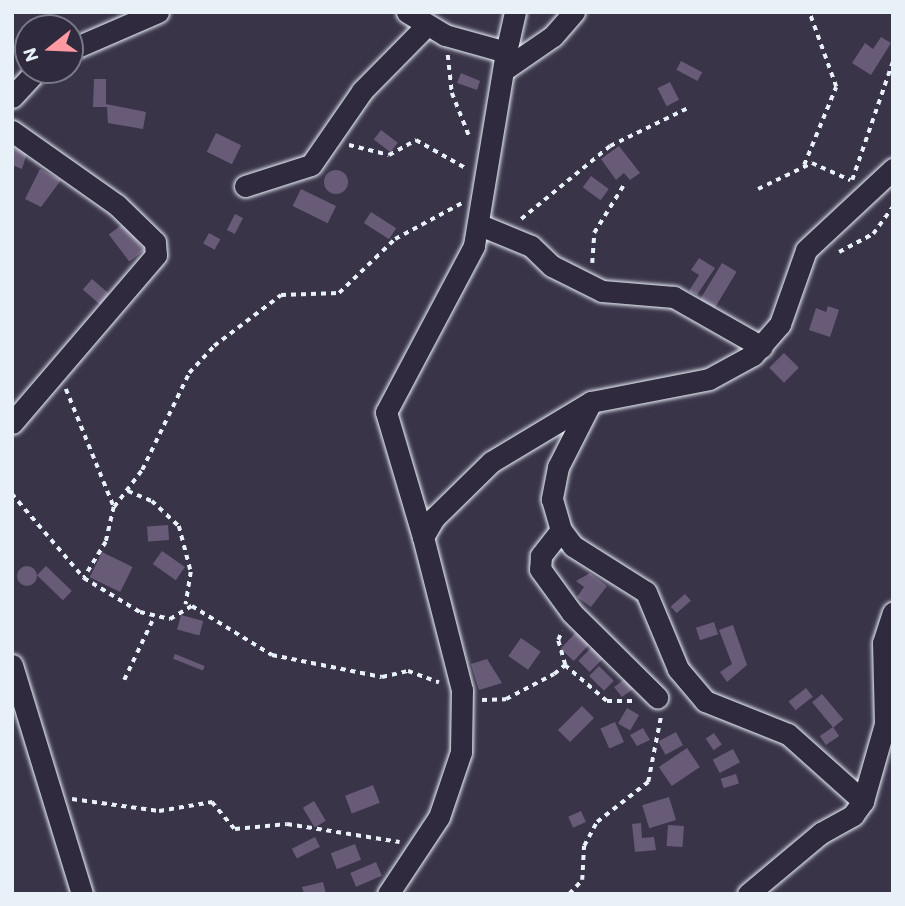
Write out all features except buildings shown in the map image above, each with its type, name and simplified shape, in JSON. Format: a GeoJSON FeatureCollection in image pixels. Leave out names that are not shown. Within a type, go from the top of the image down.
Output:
{"type":"FeatureCollection","features":[{"type":"Feature","properties":{"kind":"street"},"geometry":{"type":"LineString","coordinates":[[84,44],[158,12]]}},
{"type":"Feature","properties":{"kind":"street"},"geometry":{"type":"LineString","coordinates":[[407,12],[435,30],[490,43],[506,61]]}},
{"type":"Feature","properties":{"kind":"street"},"geometry":{"type":"LineString","coordinates":[[388,894],[422,848],[453,786],[462,694],[423,537],[386,412],[393,387],[470,258],[481,221],[515,12]]}},
{"type":"Feature","properties":{"kind":"street"},"geometry":{"type":"LineString","coordinates":[[506,61],[553,36],[574,12]]}},
{"type":"Feature","properties":{"kind":"street"},"geometry":{"type":"LineString","coordinates":[[244,186],[299,172],[332,140],[362,91],[435,30]]}},
{"type":"Feature","properties":{"kind":"street"},"geometry":{"type":"LineString","coordinates":[[12,97],[24,84]]}},
{"type":"Feature","properties":{"kind":"street"},"geometry":{"type":"LineString","coordinates":[[12,131],[74,169],[155,242],[156,255],[140,276],[56,366],[12,424]]}},
{"type":"Feature","properties":{"kind":"street"},"geometry":{"type":"LineString","coordinates":[[423,537],[491,462],[591,402],[709,379],[762,347],[780,324],[806,250],[893,169]]}},
{"type":"Feature","properties":{"kind":"street"},"geometry":{"type":"LineString","coordinates":[[481,221],[602,291],[674,297],[762,347]]}},
{"type":"Feature","properties":{"kind":"street"},"geometry":{"type":"LineString","coordinates":[[591,402],[558,467],[552,499],[561,530],[582,552],[646,592],[678,669],[705,701],[788,734],[863,801]]}},
{"type":"Feature","properties":{"kind":"street"},"geometry":{"type":"LineString","coordinates":[[561,530],[541,555],[540,569],[572,613],[657,697]]}},
{"type":"Feature","properties":{"kind":"street"},"geometry":{"type":"LineString","coordinates":[[748,894],[821,833],[853,815],[863,801],[884,724],[883,643],[893,613]]}},
{"type":"Feature","properties":{"kind":"street"},"geometry":{"type":"LineString","coordinates":[[12,665],[55,794],[82,894]]}},
{"type":"Feature","properties":{"kind":"path"},"geometry":{"type":"LineString","coordinates":[[804,165],[836,87],[809,12]]}},
{"type":"Feature","properties":{"kind":"path"},"geometry":{"type":"LineString","coordinates":[[435,30],[469,151]]}},
{"type":"Feature","properties":{"kind":"path"},"geometry":{"type":"LineString","coordinates":[[839,218],[893,61]]}},
{"type":"Feature","properties":{"kind":"path"},"geometry":{"type":"LineString","coordinates":[[504,235],[610,146],[686,108]]}},
{"type":"Feature","properties":{"kind":"path"},"geometry":{"type":"LineString","coordinates":[[332,140],[389,155],[421,141],[470,173]]}},
{"type":"Feature","properties":{"kind":"path"},"geometry":{"type":"LineString","coordinates":[[758,189],[804,165],[821,164],[851,181]]}},
{"type":"Feature","properties":{"kind":"path"},"geometry":{"type":"LineString","coordinates":[[602,291],[592,262],[594,233],[625,183]]}},
{"type":"Feature","properties":{"kind":"path"},"geometry":{"type":"LineString","coordinates":[[114,507],[128,491],[189,373],[258,308],[298,290],[339,293],[405,232],[477,197],[481,221]]}},
{"type":"Feature","properties":{"kind":"path"},"geometry":{"type":"LineString","coordinates":[[839,252],[873,234],[893,206]]}},
{"type":"Feature","properties":{"kind":"path"},"geometry":{"type":"LineString","coordinates":[[56,366],[114,507],[110,533],[84,578]]}},
{"type":"Feature","properties":{"kind":"path"},"geometry":{"type":"LineString","coordinates":[[12,494],[84,578],[154,617],[170,619],[186,605],[191,572],[178,526],[152,501],[128,491]]}},
{"type":"Feature","properties":{"kind":"path"},"geometry":{"type":"LineString","coordinates":[[186,605],[272,655],[382,677],[408,671],[462,694],[506,699],[565,665]]}},
{"type":"Feature","properties":{"kind":"path"},"geometry":{"type":"LineString","coordinates":[[569,894],[582,880],[584,846],[597,821],[648,782],[664,696],[607,701],[565,665],[558,640],[572,613]]}},
{"type":"Feature","properties":{"kind":"path"},"geometry":{"type":"LineString","coordinates":[[124,680],[154,617]]}},
{"type":"Feature","properties":{"kind":"path"},"geometry":{"type":"LineString","coordinates":[[55,794],[159,811],[212,802],[235,829],[287,824],[422,848]]}}]}
